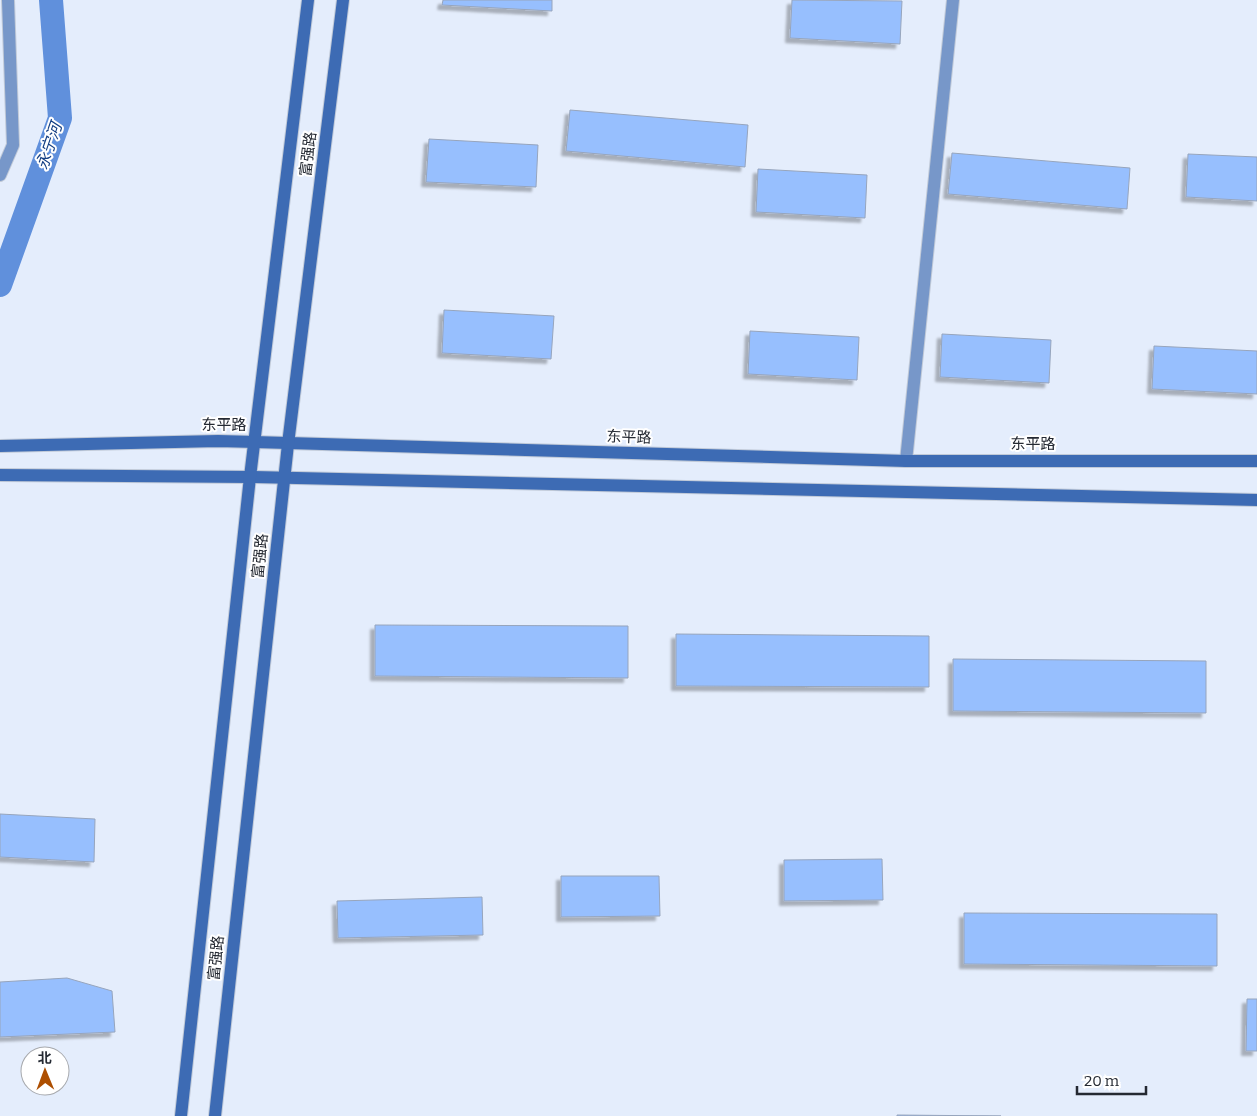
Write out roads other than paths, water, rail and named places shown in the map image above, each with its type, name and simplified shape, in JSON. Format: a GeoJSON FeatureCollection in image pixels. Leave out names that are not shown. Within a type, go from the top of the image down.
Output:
{"type":"FeatureCollection","features":[{"type":"Feature","properties":{"kind":"main road","name":"富强路"},"geometry":{"type":"LineString","coordinates":[[181,1116],[250,477],[256,442],[308,0]]}},
{"type":"Feature","properties":{"kind":"main road","name":"富强路"},"geometry":{"type":"LineString","coordinates":[[215,1116],[284,478],[343,0]]}},
{"type":"Feature","properties":{"kind":"main road","name":"东平路"},"geometry":{"type":"LineString","coordinates":[[0,446],[256,442],[906,461],[1257,461]]}},
{"type":"Feature","properties":{"kind":"main road"},"geometry":{"type":"LineString","coordinates":[[6,475],[250,477],[1257,500]]}},
{"type":"Feature","properties":{"kind":"street"},"geometry":{"type":"LineString","coordinates":[[0,175],[13,145],[8,0]]}},
{"type":"Feature","properties":{"kind":"street"},"geometry":{"type":"LineString","coordinates":[[906,461],[953,0]]}},
{"type":"Feature","properties":{"kind":"waterway","name":"永宁河"},"geometry":{"type":"LineString","coordinates":[[0,285],[60,118],[51,0]]}}]}
